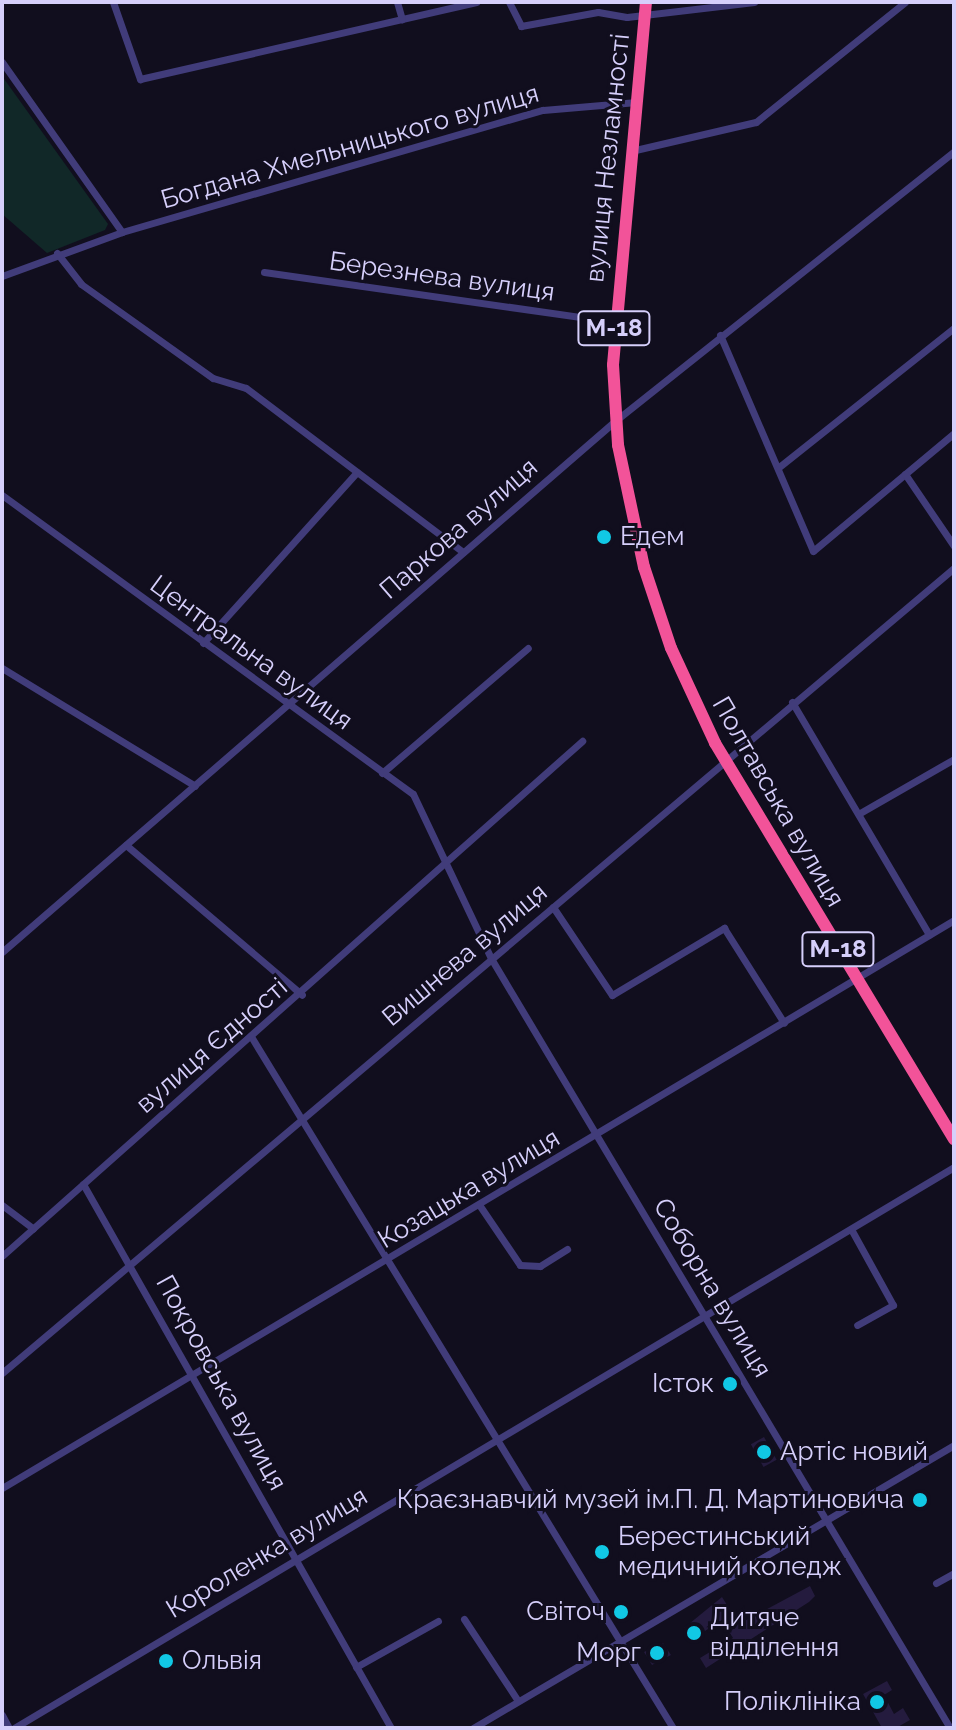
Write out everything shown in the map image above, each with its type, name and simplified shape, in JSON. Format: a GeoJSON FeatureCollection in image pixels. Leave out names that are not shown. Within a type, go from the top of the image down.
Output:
{"type":"FeatureCollection","features":[{"type":"Feature","properties":{"kind":"highway","name":"вулиця Незламності"},"geometry":{"type":"LineString","coordinates":[[646,2],[614,322],[615,421],[633,525],[671,648]]}},
{"type":"Feature","properties":{"kind":"highway","name":"Полтавська вулиця"},"geometry":{"type":"LineString","coordinates":[[671,648],[724,757],[954,1139]]}},
{"type":"Feature","properties":{"kind":"street"},"geometry":{"type":"LineString","coordinates":[[113,2],[140,79],[476,2]]}},
{"type":"Feature","properties":{"kind":"street"},"geometry":{"type":"LineString","coordinates":[[397,2],[402,19]]}},
{"type":"Feature","properties":{"kind":"street"},"geometry":{"type":"LineString","coordinates":[[509,2],[521,26],[598,12],[644,16],[754,2]]}},
{"type":"Feature","properties":{"kind":"street"},"geometry":{"type":"LineString","coordinates":[[631,151],[756,122],[905,2]]}},
{"type":"Feature","properties":{"kind":"street"},"geometry":{"type":"LineString","coordinates":[[2,62],[122,232]]}},
{"type":"Feature","properties":{"kind":"street","name":"Богдана Хмельницького вулиця"},"geometry":{"type":"LineString","coordinates":[[2,276],[57,253],[122,232],[543,110],[637,102]]}},
{"type":"Feature","properties":{"kind":"street","name":"Паркова вулиця"},"geometry":{"type":"LineString","coordinates":[[2,952],[615,421],[954,151]]}},
{"type":"Feature","properties":{"kind":"street"},"geometry":{"type":"LineString","coordinates":[[57,253],[81,284],[213,378],[246,388],[463,552]]}},
{"type":"Feature","properties":{"kind":"street","name":"Березнева вулиця"},"geometry":{"type":"LineString","coordinates":[[264,272],[614,322]]}},
{"type":"Feature","properties":{"kind":"street"},"geometry":{"type":"LineString","coordinates":[[779,467],[954,328]]}},
{"type":"Feature","properties":{"kind":"street"},"geometry":{"type":"LineString","coordinates":[[720,335],[813,551],[954,433]]}},
{"type":"Feature","properties":{"kind":"street"},"geometry":{"type":"LineString","coordinates":[[203,643],[357,472]]}},
{"type":"Feature","properties":{"kind":"street"},"geometry":{"type":"LineString","coordinates":[[905,474],[954,546]]}},
{"type":"Feature","properties":{"kind":"street","name":"Центральна вулиця"},"geometry":{"type":"LineString","coordinates":[[2,495],[285,704],[413,794],[448,866]]}},
{"type":"Feature","properties":{"kind":"street","name":"Вишнева вулиця"},"geometry":{"type":"LineString","coordinates":[[2,1373],[492,960],[724,757],[954,568]]}},
{"type":"Feature","properties":{"kind":"street"},"geometry":{"type":"LineString","coordinates":[[382,773],[528,648]]}},
{"type":"Feature","properties":{"kind":"street"},"geometry":{"type":"LineString","coordinates":[[2,668],[195,786]]}},
{"type":"Feature","properties":{"kind":"street"},"geometry":{"type":"LineString","coordinates":[[792,702],[929,935]]}},
{"type":"Feature","properties":{"kind":"street","name":"вулиця Єдності"},"geometry":{"type":"LineString","coordinates":[[2,1256],[448,866],[582,741]]}},
{"type":"Feature","properties":{"kind":"street"},"geometry":{"type":"LineString","coordinates":[[860,813],[954,759]]}},
{"type":"Feature","properties":{"kind":"street"},"geometry":{"type":"LineString","coordinates":[[126,845],[302,995]]}},
{"type":"Feature","properties":{"kind":"street","name":"Соборна вулиця"},"geometry":{"type":"LineString","coordinates":[[448,866],[492,960],[829,1518],[950,1727]]}},
{"type":"Feature","properties":{"kind":"street"},"geometry":{"type":"LineString","coordinates":[[553,907],[612,995],[724,928],[784,1023]]}},
{"type":"Feature","properties":{"kind":"street","name":"Козацька вулиця"},"geometry":{"type":"LineString","coordinates":[[2,1488],[389,1261],[954,920]]}},
{"type":"Feature","properties":{"kind":"street"},"geometry":{"type":"LineString","coordinates":[[252,1038],[304,1118],[673,1728]]}},
{"type":"Feature","properties":{"kind":"street","name":"Короленка вулиця"},"geometry":{"type":"LineString","coordinates":[[12,1728],[497,1439],[707,1318],[954,1167]]}},
{"type":"Feature","properties":{"kind":"street","name":"Покровська вулиця"},"geometry":{"type":"LineString","coordinates":[[83,1184],[195,1373],[391,1728]]}},
{"type":"Feature","properties":{"kind":"street"},"geometry":{"type":"LineString","coordinates":[[2,1205],[33,1228]]}},
{"type":"Feature","properties":{"kind":"street"},"geometry":{"type":"LineString","coordinates":[[480,1206],[520,1265],[540,1266],[567,1249]]}},
{"type":"Feature","properties":{"kind":"street"},"geometry":{"type":"LineString","coordinates":[[851,1229],[893,1305],[857,1325]]}},
{"type":"Feature","properties":{"kind":"street"},"geometry":{"type":"LineString","coordinates":[[473,1728],[621,1638],[954,1445]]}},
{"type":"Feature","properties":{"kind":"street"},"geometry":{"type":"LineString","coordinates":[[936,1583],[954,1573]]}},
{"type":"Feature","properties":{"kind":"street"},"geometry":{"type":"LineString","coordinates":[[464,1619],[518,1701]]}},
{"type":"Feature","properties":{"kind":"street"},"geometry":{"type":"LineString","coordinates":[[356,1667],[438,1621]]}},
{"type":"Feature","properties":{"kind":"street"},"geometry":{"type":"LineString","coordinates":[[2,1715],[12,1728]]}},
{"type":"Feature","properties":{"kind":"green space"},"geometry":{"type":"Polygon","coordinates":[[[2,76],[108,224],[105,230],[47,253],[2,214],[2,76]]]}},
{"type":"Feature","properties":{"kind":"building","name":"Артіс новий"},"geometry":{"type":"Polygon","coordinates":[[[764,1437],[777,1460],[763,1467],[751,1444],[764,1437]]]}},
{"type":"Feature","properties":{"kind":"building"},"geometry":{"type":"Polygon","coordinates":[[[810,1586],[815,1596],[809,1602],[706,1668],[700,1658],[733,1638],[722,1620],[691,1640],[684,1628],[722,1597],[739,1624],[810,1586]]]}},
{"type":"Feature","properties":{"kind":"building","name":"Морг"},"geometry":{"type":"Polygon","coordinates":[[[663,1643],[671,1655],[652,1665],[644,1652],[663,1643]]]}},
{"type":"Feature","properties":{"kind":"building","name":"Поліклініка"},"geometry":{"type":"Polygon","coordinates":[[[887,1681],[892,1690],[884,1695],[894,1714],[903,1708],[910,1720],[896,1728],[882,1728],[863,1694],[887,1681]]]}},
{"type":"Feature","properties":{"kind":"place","name":"Едем"},"geometry":{"type":"Point","coordinates":[604,537]}},
{"type":"Feature","properties":{"kind":"place","name":"Істок"},"geometry":{"type":"Point","coordinates":[730,1384]}},
{"type":"Feature","properties":{"kind":"place","name":"Артіс новий"},"geometry":{"type":"Point","coordinates":[764,1452]}},
{"type":"Feature","properties":{"kind":"place","name":"Краєзнавчий музей ім.П. Д. Мартиновича"},"geometry":{"type":"Point","coordinates":[920,1500]}},
{"type":"Feature","properties":{"kind":"place","name":"Берестинський медичний коледж"},"geometry":{"type":"Point","coordinates":[602,1552]}},
{"type":"Feature","properties":{"kind":"place","name":"Світоч"},"geometry":{"type":"Point","coordinates":[621,1612]}},
{"type":"Feature","properties":{"kind":"place","name":"Дитяче відділення"},"geometry":{"type":"Point","coordinates":[694,1633]}},
{"type":"Feature","properties":{"kind":"place","name":"Морг"},"geometry":{"type":"Point","coordinates":[657,1653]}},
{"type":"Feature","properties":{"kind":"place","name":"Ольвія"},"geometry":{"type":"Point","coordinates":[166,1661]}},
{"type":"Feature","properties":{"kind":"place","name":"Поліклініка"},"geometry":{"type":"Point","coordinates":[877,1702]}}]}
